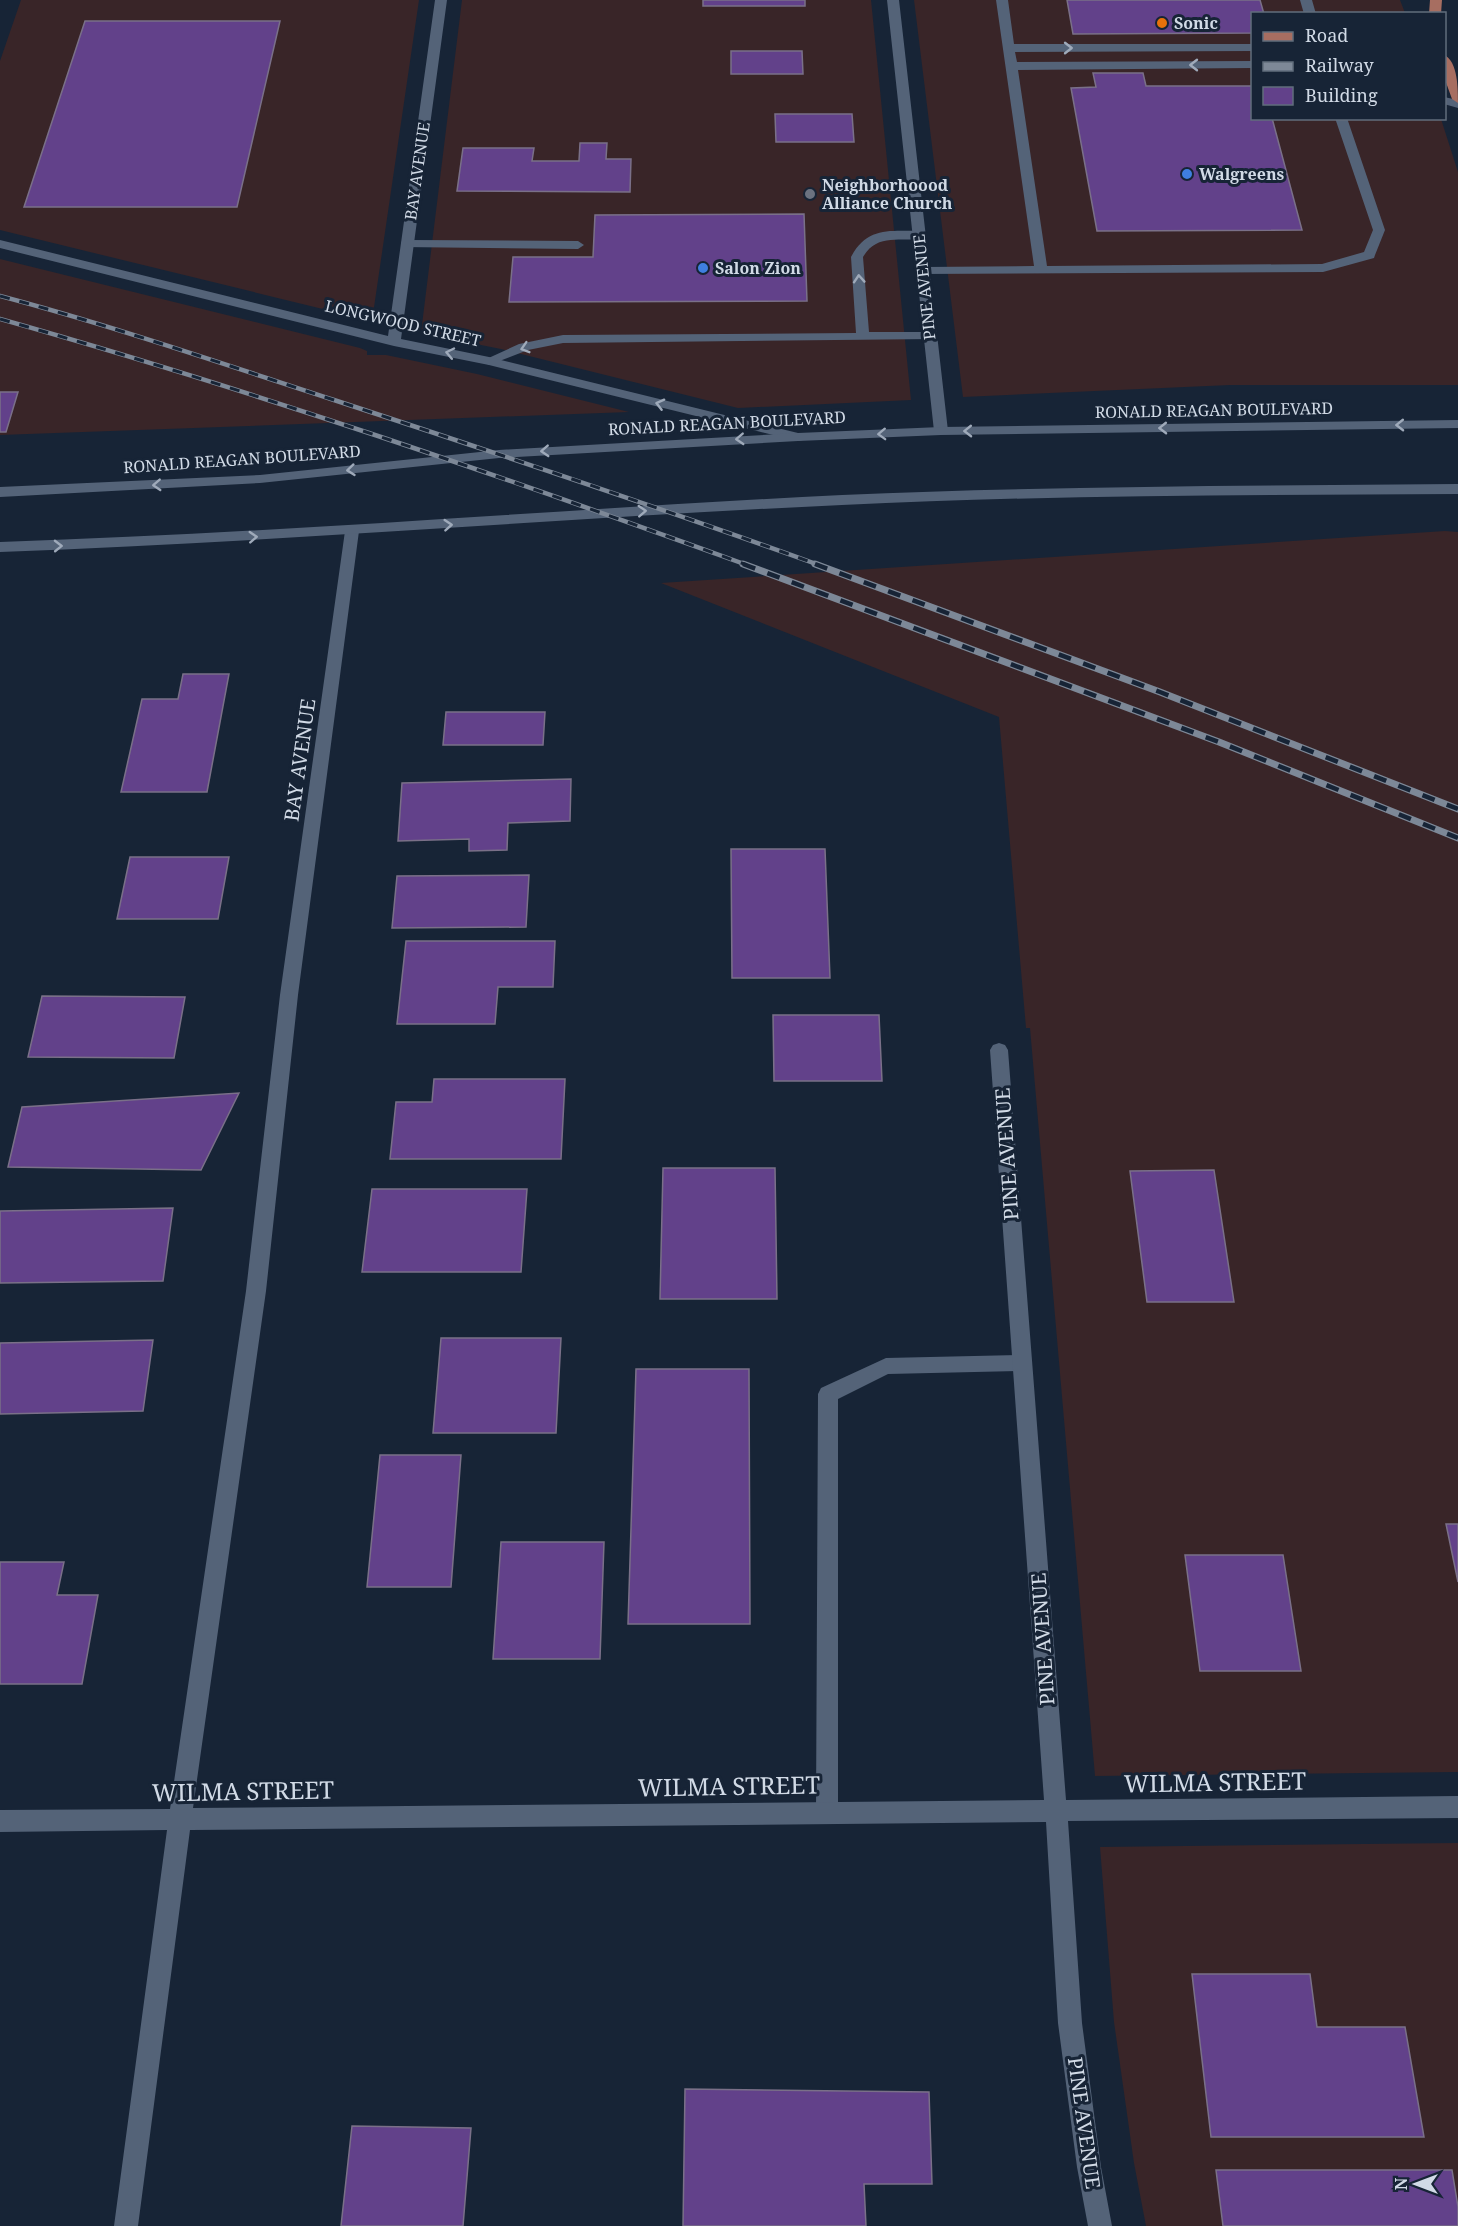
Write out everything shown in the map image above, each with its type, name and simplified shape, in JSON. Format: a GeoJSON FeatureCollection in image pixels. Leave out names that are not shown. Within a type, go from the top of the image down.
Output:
{"type":"FeatureCollection","features":[{"type":"Feature","properties":{"kind":"main road"},"geometry":{"type":"LineString","coordinates":[[1446,64],[1458,99]]}},
{"type":"Feature","properties":{"kind":"street","name":"BAY AVENUE"},"geometry":{"type":"LineString","coordinates":[[394,342],[441,0]]}},
{"type":"Feature","properties":{"kind":"street","name":"PINE AVENUE"},"geometry":{"type":"LineString","coordinates":[[893,0],[940,431]]}},
{"type":"Feature","properties":{"kind":"street"},"geometry":{"type":"LineString","coordinates":[[1002,0],[1041,270]]}},
{"type":"Feature","properties":{"kind":"street"},"geometry":{"type":"LineString","coordinates":[[1009,48],[1251,47]]}},
{"type":"Feature","properties":{"kind":"street"},"geometry":{"type":"LineString","coordinates":[[1012,66],[1251,64]]}},
{"type":"Feature","properties":{"kind":"street"},"geometry":{"type":"LineString","coordinates":[[924,271],[1323,268],[1369,255],[1379,230],[1342,120]]}},
{"type":"Feature","properties":{"kind":"street"},"geometry":{"type":"LineString","coordinates":[[863,337],[857,256],[862,245],[876,236],[919,235]]}},
{"type":"Feature","properties":{"kind":"street","name":"LONGWOOD STREET"},"geometry":{"type":"LineString","coordinates":[[0,244],[394,342],[489,361],[798,437]]}},
{"type":"Feature","properties":{"kind":"street"},"geometry":{"type":"LineString","coordinates":[[407,244],[578,245]]}},
{"type":"Feature","properties":{"kind":"street"},"geometry":{"type":"LineString","coordinates":[[489,361],[524,347],[563,339],[929,336]]}},
{"type":"Feature","properties":{"kind":"street","name":"RONALD REAGAN BOULEVARD"},"geometry":{"type":"LineString","coordinates":[[0,492],[260,479],[499,454],[798,437],[940,431],[1458,424]]}},
{"type":"Feature","properties":{"kind":"street"},"geometry":{"type":"LineString","coordinates":[[0,547],[352,531],[614,513],[974,494],[1458,489]]}},
{"type":"Feature","properties":{"kind":"street","name":"BAY AVENUE"},"geometry":{"type":"LineString","coordinates":[[126,2226],[180,1819],[256,1291],[289,995],[352,531]]}},
{"type":"Feature","properties":{"kind":"street","name":"PINE AVENUE"},"geometry":{"type":"LineString","coordinates":[[999,1050],[1070,2023],[1089,2167],[1100,2226]]}},
{"type":"Feature","properties":{"kind":"street"},"geometry":{"type":"LineString","coordinates":[[827,1813],[828,1394],[886,1366],[1022,1363]]}},
{"type":"Feature","properties":{"kind":"street","name":"WILMA STREET"},"geometry":{"type":"LineString","coordinates":[[0,1821],[1458,1807]]}},
{"type":"Feature","properties":{"kind":"shaded area"},"geometry":{"type":"Polygon","coordinates":[[[21,0],[419,0],[372,321],[0,230],[0,61],[21,0]]]}},
{"type":"Feature","properties":{"kind":"shaded area"},"geometry":{"type":"Polygon","coordinates":[[[462,0],[871,0],[911,400],[738,408],[501,349],[421,333],[462,0]]]}},
{"type":"Feature","properties":{"kind":"shaded area"},"geometry":{"type":"Polygon","coordinates":[[[914,0],[1400,0],[1405,12],[1251,12],[1251,120],[1441,120],[1458,172],[1458,385],[1230,385],[963,397],[914,0]]]}},
{"type":"Feature","properties":{"kind":"shaded area"},"geometry":{"type":"Polygon","coordinates":[[[0,259],[360,348],[367,351],[367,355],[386,355],[477,374],[629,412],[0,435],[0,259]]]}},
{"type":"Feature","properties":{"kind":"shaded area"},"geometry":{"type":"Polygon","coordinates":[[[1445,531],[1458,532],[1458,1772],[1095,1776],[1030,1028],[1026,1028],[999,717],[661,583],[1445,531]]]}},
{"type":"Feature","properties":{"kind":"shaded area"},"geometry":{"type":"Polygon","coordinates":[[[1458,1843],[1458,2226],[1146,2226],[1134,2163],[1114,2022],[1100,1847],[1458,1843]]]}},
{"type":"Feature","properties":{"kind":"building"},"geometry":{"type":"Polygon","coordinates":[[[703,0],[805,0],[805,6],[703,6],[703,0]]]}},
{"type":"Feature","properties":{"kind":"building","name":"Sonic"},"geometry":{"type":"Polygon","coordinates":[[[1067,0],[1260,0],[1263,12],[1251,12],[1251,33],[1073,34],[1067,0]]]}},
{"type":"Feature","properties":{"kind":"building"},"geometry":{"type":"Polygon","coordinates":[[[85,21],[280,21],[237,207],[24,207],[85,21]]]}},
{"type":"Feature","properties":{"kind":"building"},"geometry":{"type":"Polygon","coordinates":[[[731,51],[802,51],[803,74],[731,74],[731,51]]]}},
{"type":"Feature","properties":{"kind":"building","name":"Walgreens"},"geometry":{"type":"Polygon","coordinates":[[[1093,73],[1143,73],[1146,86],[1251,86],[1251,120],[1273,120],[1302,230],[1097,231],[1071,88],[1096,87],[1093,73]]]}},
{"type":"Feature","properties":{"kind":"building"},"geometry":{"type":"Polygon","coordinates":[[[775,114],[852,114],[854,142],[776,142],[775,114]]]}},
{"type":"Feature","properties":{"kind":"building"},"geometry":{"type":"Polygon","coordinates":[[[580,143],[607,143],[606,159],[631,159],[630,192],[457,191],[463,148],[534,148],[532,161],[579,161],[580,143]]]}},
{"type":"Feature","properties":{"kind":"building"},"geometry":{"type":"Polygon","coordinates":[[[804,214],[807,301],[509,302],[513,257],[593,257],[595,215],[804,214]]]}},
{"type":"Feature","properties":{"kind":"building"},"geometry":{"type":"Polygon","coordinates":[[[0,392],[18,392],[6,432],[0,432],[0,392]]]}},
{"type":"Feature","properties":{"kind":"building"},"geometry":{"type":"Polygon","coordinates":[[[183,674],[229,674],[207,792],[121,792],[142,699],[178,699],[183,674]]]}},
{"type":"Feature","properties":{"kind":"building"},"geometry":{"type":"Polygon","coordinates":[[[446,712],[545,712],[543,745],[443,745],[446,712]]]}},
{"type":"Feature","properties":{"kind":"building"},"geometry":{"type":"Polygon","coordinates":[[[571,779],[570,821],[508,823],[507,850],[469,851],[469,839],[398,841],[402,783],[571,779]]]}},
{"type":"Feature","properties":{"kind":"building"},"geometry":{"type":"Polygon","coordinates":[[[731,849],[825,849],[830,978],[732,978],[731,849]]]}},
{"type":"Feature","properties":{"kind":"building"},"geometry":{"type":"Polygon","coordinates":[[[130,857],[229,857],[218,919],[117,919],[130,857]]]}},
{"type":"Feature","properties":{"kind":"building"},"geometry":{"type":"Polygon","coordinates":[[[529,875],[526,927],[392,928],[397,876],[529,875]]]}},
{"type":"Feature","properties":{"kind":"building"},"geometry":{"type":"Polygon","coordinates":[[[406,941],[555,941],[553,987],[498,987],[495,1024],[397,1024],[406,941]]]}},
{"type":"Feature","properties":{"kind":"building"},"geometry":{"type":"Polygon","coordinates":[[[42,996],[185,997],[174,1058],[28,1057],[42,996]]]}},
{"type":"Feature","properties":{"kind":"building"},"geometry":{"type":"Polygon","coordinates":[[[773,1015],[879,1015],[882,1081],[774,1081],[773,1015]]]}},
{"type":"Feature","properties":{"kind":"building"},"geometry":{"type":"Polygon","coordinates":[[[434,1079],[565,1079],[561,1159],[390,1159],[396,1102],[432,1102],[434,1079]]]}},
{"type":"Feature","properties":{"kind":"building"},"geometry":{"type":"Polygon","coordinates":[[[239,1093],[201,1170],[8,1167],[22,1107],[239,1093]]]}},
{"type":"Feature","properties":{"kind":"building"},"geometry":{"type":"Polygon","coordinates":[[[663,1168],[775,1168],[777,1299],[660,1299],[663,1168]]]}},
{"type":"Feature","properties":{"kind":"building"},"geometry":{"type":"Polygon","coordinates":[[[1214,1170],[1234,1302],[1147,1302],[1130,1171],[1214,1170]]]}},
{"type":"Feature","properties":{"kind":"building"},"geometry":{"type":"Polygon","coordinates":[[[372,1189],[527,1189],[521,1272],[362,1272],[372,1189]]]}},
{"type":"Feature","properties":{"kind":"building"},"geometry":{"type":"Polygon","coordinates":[[[173,1208],[163,1281],[0,1283],[0,1211],[173,1208]]]}},
{"type":"Feature","properties":{"kind":"building"},"geometry":{"type":"Polygon","coordinates":[[[441,1338],[561,1338],[556,1433],[433,1433],[441,1338]]]}},
{"type":"Feature","properties":{"kind":"building"},"geometry":{"type":"Polygon","coordinates":[[[153,1340],[143,1411],[0,1414],[0,1343],[153,1340]]]}},
{"type":"Feature","properties":{"kind":"building"},"geometry":{"type":"Polygon","coordinates":[[[636,1369],[749,1369],[750,1624],[628,1624],[636,1369]]]}},
{"type":"Feature","properties":{"kind":"building"},"geometry":{"type":"Polygon","coordinates":[[[380,1455],[461,1455],[451,1587],[367,1587],[380,1455]]]}},
{"type":"Feature","properties":{"kind":"building"},"geometry":{"type":"Polygon","coordinates":[[[1446,1524],[1458,1524],[1458,1582],[1446,1524]]]}},
{"type":"Feature","properties":{"kind":"building"},"geometry":{"type":"Polygon","coordinates":[[[501,1542],[604,1542],[600,1659],[493,1659],[501,1542]]]}},
{"type":"Feature","properties":{"kind":"building"},"geometry":{"type":"Polygon","coordinates":[[[1185,1555],[1283,1555],[1301,1671],[1200,1671],[1185,1555]]]}},
{"type":"Feature","properties":{"kind":"building"},"geometry":{"type":"Polygon","coordinates":[[[0,1562],[64,1562],[57,1595],[98,1595],[82,1684],[0,1684],[0,1562]]]}},
{"type":"Feature","properties":{"kind":"building"},"geometry":{"type":"Polygon","coordinates":[[[1192,1974],[1310,1974],[1317,2027],[1405,2027],[1424,2137],[1211,2137],[1192,1974]]]}},
{"type":"Feature","properties":{"kind":"building"},"geometry":{"type":"Polygon","coordinates":[[[685,2089],[929,2092],[932,2184],[864,2184],[866,2226],[683,2226],[685,2089]]]}},
{"type":"Feature","properties":{"kind":"building"},"geometry":{"type":"Polygon","coordinates":[[[352,2126],[471,2128],[463,2226],[341,2226],[352,2126]]]}},
{"type":"Feature","properties":{"kind":"building"},"geometry":{"type":"Polygon","coordinates":[[[1216,2170],[1452,2170],[1458,2207],[1458,2226],[1223,2226],[1216,2170]]]}},
{"type":"Feature","properties":{"kind":"railway"},"geometry":{"type":"LineString","coordinates":[[0,296],[209,359],[395,420],[638,501],[819,565]]}},
{"type":"Feature","properties":{"kind":"railway"},"geometry":{"type":"LineString","coordinates":[[0,319],[94,346],[376,435],[747,565]]}},
{"type":"Feature","properties":{"kind":"railway"},"geometry":{"type":"LineString","coordinates":[[743,564],[1219,742],[1458,838]]}},
{"type":"Feature","properties":{"kind":"railway"},"geometry":{"type":"LineString","coordinates":[[815,564],[1160,692],[1458,809]]}},
{"type":"Feature","properties":{"kind":"place","name":"Sonic"},"geometry":{"type":"Point","coordinates":[1162,23]}},
{"type":"Feature","properties":{"kind":"place","name":"Walgreens"},"geometry":{"type":"Point","coordinates":[1187,174]}},
{"type":"Feature","properties":{"kind":"place","name":"Neighborhoood Alliance Church"},"geometry":{"type":"Point","coordinates":[810,194]}},
{"type":"Feature","properties":{"kind":"place","name":"Salon Zion"},"geometry":{"type":"Point","coordinates":[703,268]}}]}
